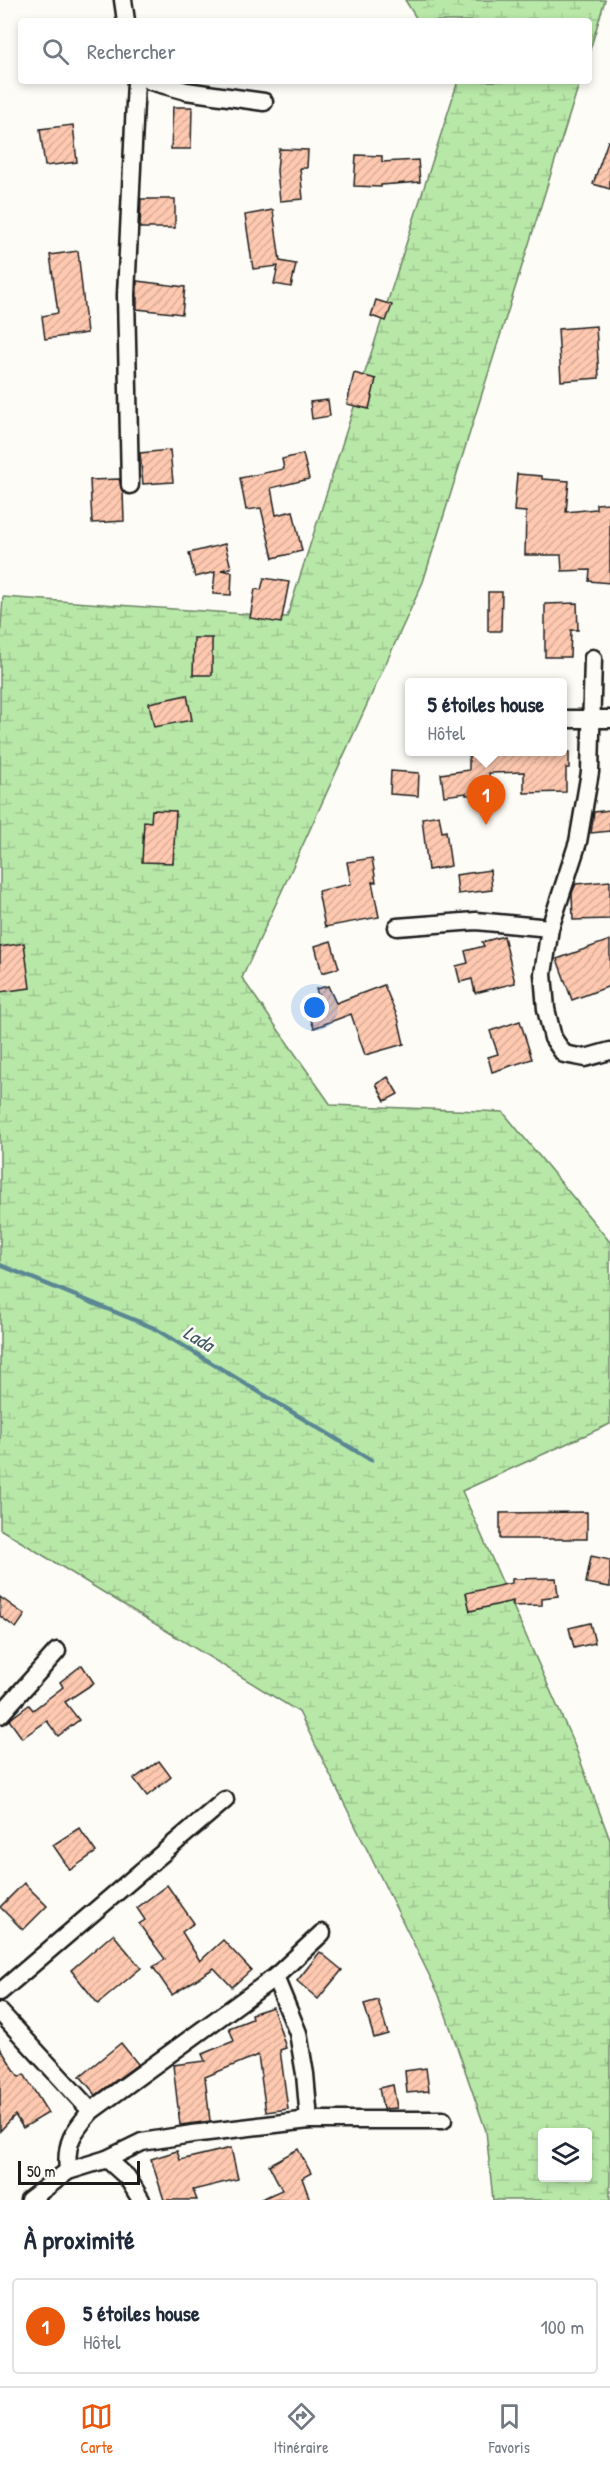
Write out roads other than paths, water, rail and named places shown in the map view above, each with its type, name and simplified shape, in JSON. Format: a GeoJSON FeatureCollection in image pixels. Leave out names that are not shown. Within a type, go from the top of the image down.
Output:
{"type":"FeatureCollection","features":[{"type":"Feature","properties":{"kind":"street"},"geometry":{"type":"LineString","coordinates":[[123,0],[126,18]]}},
{"type":"Feature","properties":{"kind":"street"},"geometry":{"type":"LineString","coordinates":[[130,485],[126,295],[136,84]]}},
{"type":"Feature","properties":{"kind":"street"},"geometry":{"type":"LineString","coordinates":[[161,84],[186,91],[264,102]]}},
{"type":"Feature","properties":{"kind":"street"},"geometry":{"type":"LineString","coordinates":[[593,658],[590,772],[578,842],[550,928],[543,974],[546,1009],[553,1038],[564,1054],[585,1058],[610,1051]]}},
{"type":"Feature","properties":{"kind":"street"},"geometry":{"type":"LineString","coordinates":[[567,719],[610,719]]}},
{"type":"Feature","properties":{"kind":"street"},"geometry":{"type":"LineString","coordinates":[[397,927],[476,921],[550,928]]}},
{"type":"Feature","properties":{"kind":"street"},"geometry":{"type":"LineString","coordinates":[[0,1715],[57,1652]]}},
{"type":"Feature","properties":{"kind":"street"},"geometry":{"type":"LineString","coordinates":[[0,1992],[225,1800]]}},
{"type":"Feature","properties":{"kind":"street"},"geometry":{"type":"LineString","coordinates":[[68,2171],[66,2153],[75,2130],[91,2111],[275,1977],[322,1934]]}},
{"type":"Feature","properties":{"kind":"street"},"geometry":{"type":"LineString","coordinates":[[275,1977],[298,2033],[305,2073],[309,2120]]}},
{"type":"Feature","properties":{"kind":"street"},"geometry":{"type":"LineString","coordinates":[[0,2012],[91,2111]]}},
{"type":"Feature","properties":{"kind":"street"},"geometry":{"type":"LineString","coordinates":[[29,2200],[68,2171],[106,2159],[142,2142],[192,2133],[309,2120],[443,2120]]}},
{"type":"Feature","properties":{"kind":"street"},"geometry":{"type":"LineString","coordinates":[[106,2159],[127,2177],[141,2200]]}},
{"type":"Feature","properties":{"kind":"waterway","name":"Lada"},"geometry":{"type":"LineString","coordinates":[[0,1265],[154,1328],[371,1460]]}},
{"type":"Feature","properties":{"kind":"place","name":"5 étoiles house"},"geometry":{"type":"Point","coordinates":[486,825]}}]}
